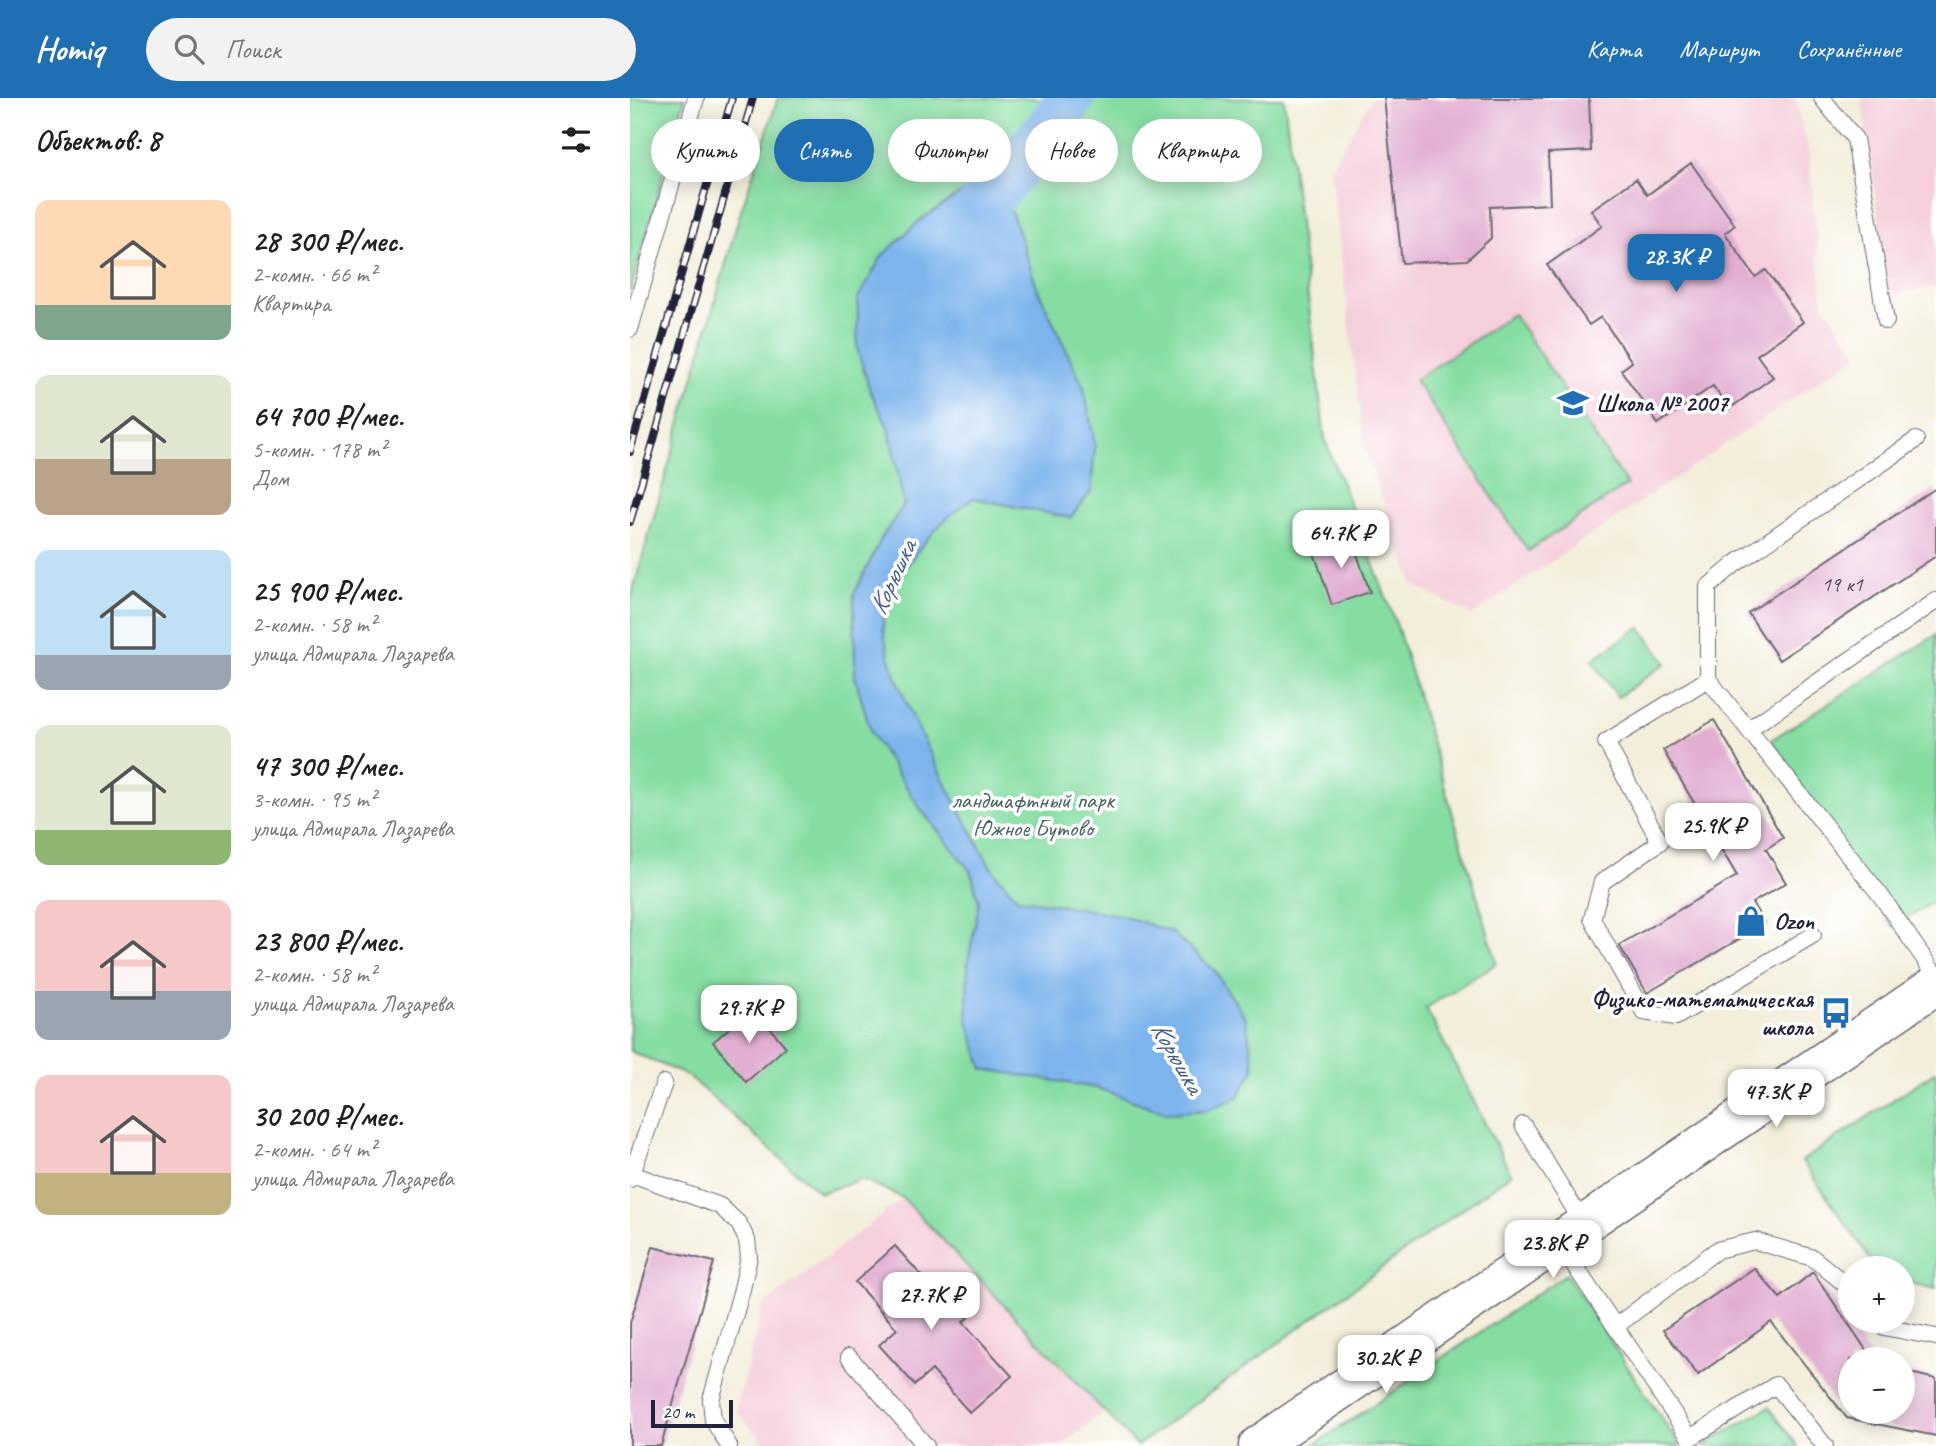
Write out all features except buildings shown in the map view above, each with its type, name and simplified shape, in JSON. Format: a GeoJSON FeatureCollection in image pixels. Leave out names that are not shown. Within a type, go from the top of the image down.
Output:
{"type":"FeatureCollection","features":[{"type":"Feature","properties":{"kind":"street"},"geometry":{"type":"LineString","coordinates":[[1258,1446],[1936,985]]}},
{"type":"Feature","properties":{"kind":"lane"},"geometry":{"type":"LineString","coordinates":[[630,329],[696,98]]}},
{"type":"Feature","properties":{"kind":"lane"},"geometry":{"type":"LineString","coordinates":[[1822,98],[1855,139],[1886,321]]}},
{"type":"Feature","properties":{"kind":"lane"},"geometry":{"type":"LineString","coordinates":[[1916,440],[1735,564],[1708,587],[1708,678],[1881,896],[1936,976]]}},
{"type":"Feature","properties":{"kind":"lane"},"geometry":{"type":"LineString","coordinates":[[1749,729],[1936,601]]}},
{"type":"Feature","properties":{"kind":"lane"},"geometry":{"type":"LineString","coordinates":[[1708,678],[1606,742],[1660,842],[1602,882],[1592,919],[1644,1012],[1676,1017],[1813,935]]}},
{"type":"Feature","properties":{"kind":"lane"},"geometry":{"type":"LineString","coordinates":[[664,1083],[631,1177],[720,1206],[739,1224],[747,1240],[749,1257],[712,1400],[713,1420],[729,1446]]}},
{"type":"Feature","properties":{"kind":"lane"},"geometry":{"type":"LineString","coordinates":[[1523,1125],[1570,1232],[1616,1326],[1690,1438],[1776,1385],[1825,1446]]}},
{"type":"Feature","properties":{"kind":"lane"},"geometry":{"type":"LineString","coordinates":[[1616,1326],[1717,1250],[1755,1241],[1813,1258],[1838,1278]]}},
{"type":"Feature","properties":{"kind":"lane"},"geometry":{"type":"LineString","coordinates":[[1910,1333],[1936,1338]]}},
{"type":"Feature","properties":{"kind":"lane"},"geometry":{"type":"LineString","coordinates":[[849,1357],[926,1446]]}},
{"type":"Feature","properties":{"kind":"shaded area","name":"Школа № 2007"},"geometry":{"type":"Polygon","coordinates":[[[1372,98],[1795,98],[1808,148],[1823,303],[1858,355],[1472,615],[1413,585],[1365,451],[1330,168],[1372,98]]]}},
{"type":"Feature","properties":{"kind":"shaded area"},"geometry":{"type":"Polygon","coordinates":[[[1862,98],[1936,98],[1936,287],[1889,295],[1862,98]]]}},
{"type":"Feature","properties":{"kind":"shaded area"},"geometry":{"type":"Polygon","coordinates":[[[903,1198],[1104,1412],[1061,1446],[767,1446],[736,1410],[762,1307],[903,1198]]]}},
{"type":"Feature","properties":{"kind":"green space"},"geometry":{"type":"Polygon","coordinates":[[[630,98],[685,98],[679,119],[651,119],[651,182],[661,182],[630,292],[630,98]]]}},
{"type":"Feature","properties":{"kind":"green space","name":"ландшафтный парк Южное Бутово"},"geometry":{"type":"Polygon","coordinates":[[[778,98],[1284,98],[1325,440],[1397,626],[1497,963],[1426,1008],[1511,1174],[1137,1446],[903,1198],[862,1179],[820,1193],[688,1076],[630,1051],[630,601],[739,217],[750,182],[760,182],[760,153],[778,98]]]}},
{"type":"Feature","properties":{"kind":"green space"},"geometry":{"type":"Polygon","coordinates":[[[1513,314],[1627,485],[1528,551],[1415,380],[1513,314]]]}},
{"type":"Feature","properties":{"kind":"green space"},"geometry":{"type":"Polygon","coordinates":[[[1640,627],[1666,663],[1618,697],[1592,660],[1640,627]]]}},
{"type":"Feature","properties":{"kind":"green space"},"geometry":{"type":"Polygon","coordinates":[[[1936,635],[1936,900],[1893,927],[1771,740],[1936,635]]]}},
{"type":"Feature","properties":{"kind":"green space"},"geometry":{"type":"Polygon","coordinates":[[[1936,1071],[1936,1289],[1915,1284],[1915,1256],[1868,1256],[1802,1161],[1936,1071]]]}},
{"type":"Feature","properties":{"kind":"green space"},"geometry":{"type":"Polygon","coordinates":[[[1566,1274],[1680,1446],[1313,1446],[1566,1274]]]}},
{"type":"Feature","properties":{"kind":"green space"},"geometry":{"type":"Polygon","coordinates":[[[1769,1407],[1798,1446],[1702,1446],[1769,1407]]]}},
{"type":"Feature","properties":{"kind":"water"},"geometry":{"type":"Polygon","coordinates":[[[1002,185],[1038,290],[1084,388],[1095,445],[1091,492],[1070,518],[974,498],[961,507],[920,548],[897,581],[884,613],[884,636],[906,702],[943,778],[990,866],[1017,898],[1125,916],[1172,933],[1214,970],[1246,1019],[1254,1069],[1238,1097],[1208,1110],[1167,1113],[1097,1088],[983,1069],[967,1018],[968,961],[979,903],[971,872],[922,811],[871,733],[855,676],[854,594],[882,537],[904,505],[889,429],[870,391],[857,348],[858,298],[882,256],[919,221],[962,192],[1002,185]]]}},
{"type":"Feature","properties":{"kind":"waterway","name":"Корюшка"},"geometry":{"type":"LineString","coordinates":[[957,234],[1048,131],[1070,98]]}},
{"type":"Feature","properties":{"kind":"railway"},"geometry":{"type":"LineString","coordinates":[[630,452],[732,98]]}},
{"type":"Feature","properties":{"kind":"railway"},"geometry":{"type":"LineString","coordinates":[[630,522],[753,98]]}},
{"type":"Feature","properties":{"kind":"place","name":"Школа № 2007"},"geometry":{"type":"Point","coordinates":[1573,403]}},
{"type":"Feature","properties":{"kind":"place","name":"Ozon"},"geometry":{"type":"Point","coordinates":[1751,921]}},
{"type":"Feature","properties":{"kind":"place","name":"Физико-математическая школа"},"geometry":{"type":"Point","coordinates":[1836,1013]}}]}
